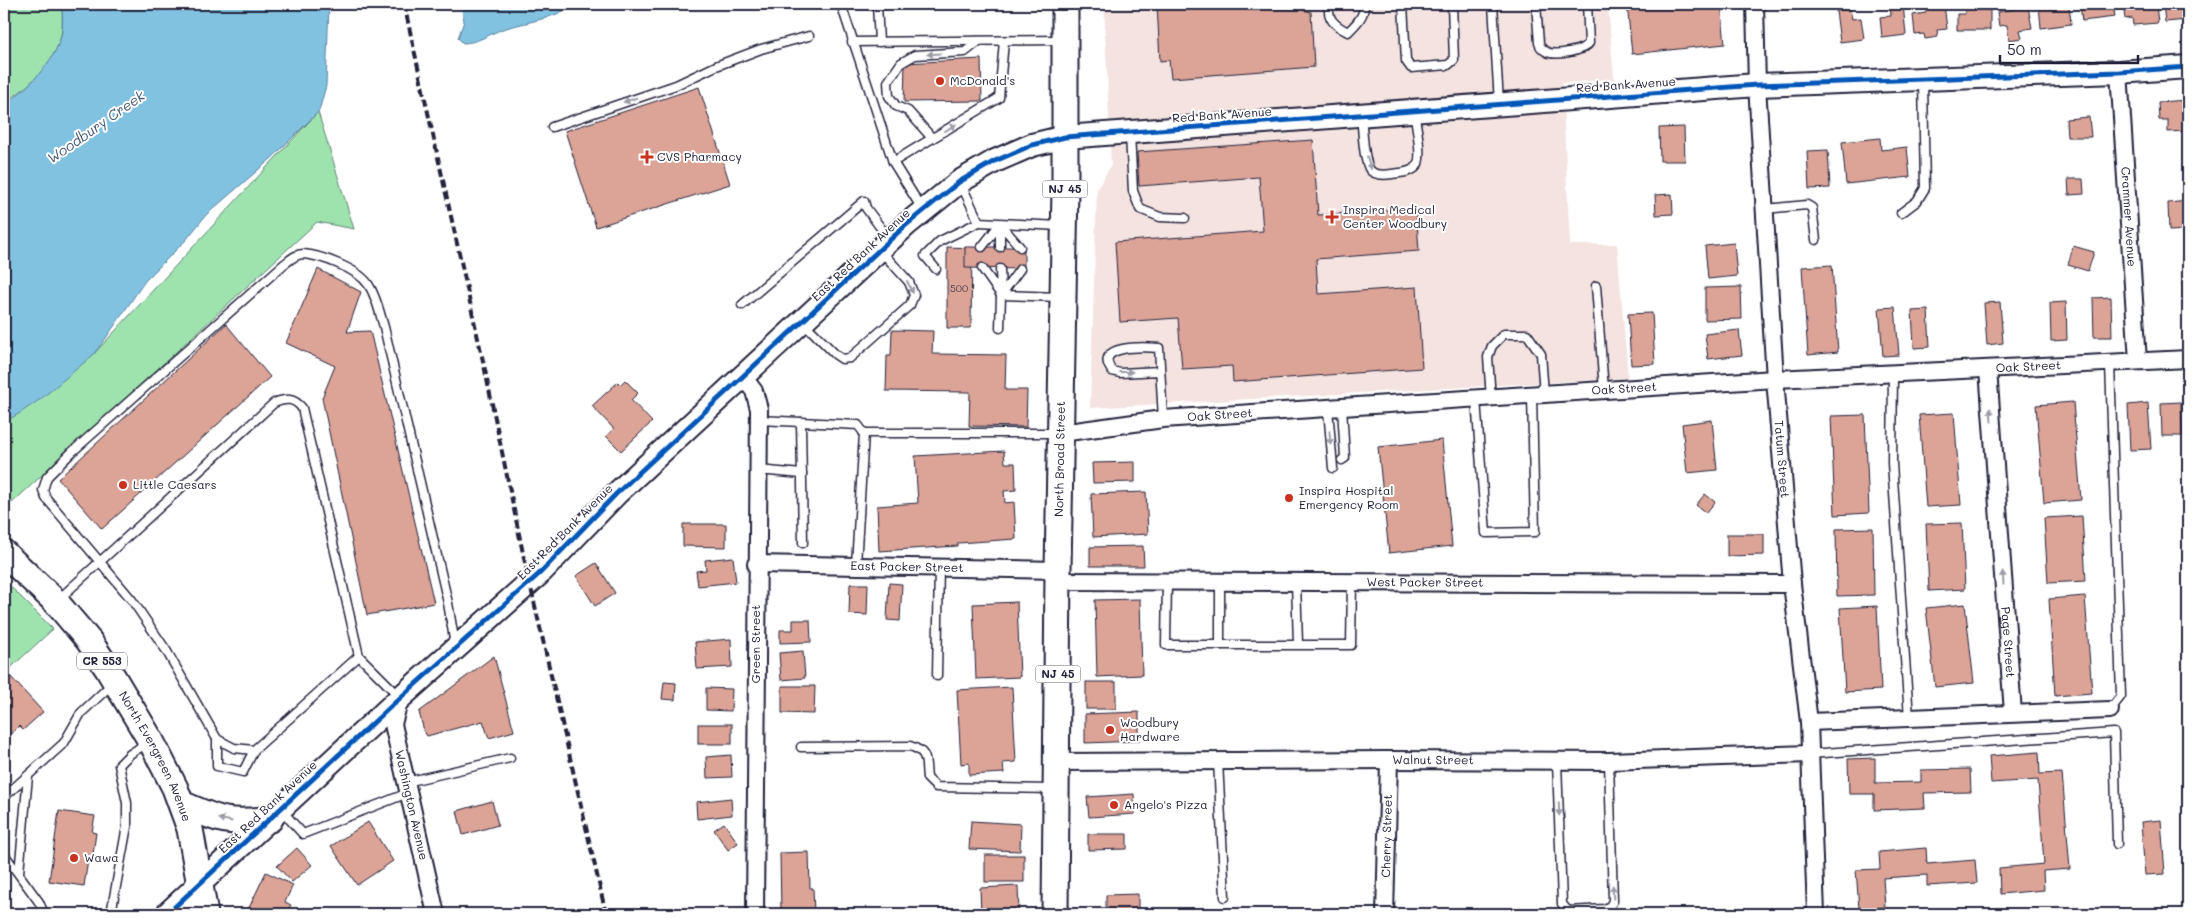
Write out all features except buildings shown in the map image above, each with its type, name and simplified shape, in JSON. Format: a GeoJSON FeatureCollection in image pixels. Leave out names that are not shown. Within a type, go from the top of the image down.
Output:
{"type":"FeatureCollection","features":[{"type":"Feature","properties":{"kind":"main road","name":"North Broad Street"},"geometry":{"type":"LineString","coordinates":[[1056,914],[1065,4]]}},
{"type":"Feature","properties":{"kind":"main road","name":"North Evergreen Avenue"},"geometry":{"type":"LineString","coordinates":[[4,553],[56,602],[89,641],[151,741],[182,804],[190,829],[198,886],[205,914]]}},
{"type":"Feature","properties":{"kind":"main road"},"geometry":{"type":"LineString","coordinates":[[182,804],[221,820],[243,823],[275,814]]}},
{"type":"Feature","properties":{"kind":"street","name":"Tatum Street"},"geometry":{"type":"LineString","coordinates":[[1755,4],[1757,85],[1775,379],[1792,584],[1809,722],[1816,914]]}},
{"type":"Feature","properties":{"kind":"street","name":"Red Bank Avenue"},"geometry":{"type":"LineString","coordinates":[[1065,137],[1757,85],[2120,72],[2188,67]]}},
{"type":"Feature","properties":{"kind":"street","name":"Crammer Avenue"},"geometry":{"type":"LineString","coordinates":[[2120,72],[2138,361]]}},
{"type":"Feature","properties":{"kind":"street","name":"East Red Bank Avenue"},"geometry":{"type":"LineString","coordinates":[[167,914],[400,698],[539,574],[616,494],[923,211],[960,181],[995,161],[1024,148],[1065,137]]}},
{"type":"Feature","properties":{"kind":"street","name":"Oak Street"},"geometry":{"type":"LineString","coordinates":[[1061,433],[1163,419],[1604,390],[1775,379],[2188,359]]}},
{"type":"Feature","properties":{"kind":"street","name":"Page Street"},"geometry":{"type":"LineString","coordinates":[[1988,369],[2013,713]]}},
{"type":"Feature","properties":{"kind":"street","name":"Green Street"},"geometry":{"type":"LineString","coordinates":[[744,378],[754,391],[759,410],[756,564],[755,914]]}},
{"type":"Feature","properties":{"kind":"street","name":"East Packer Street"},"geometry":{"type":"LineString","coordinates":[[756,564],[938,566],[1058,575]]}},
{"type":"Feature","properties":{"kind":"street","name":"West Packer Street"},"geometry":{"type":"LineString","coordinates":[[1058,575],[1220,582],[1792,584]]}},
{"type":"Feature","properties":{"kind":"street","name":"Washington Avenue"},"geometry":{"type":"LineString","coordinates":[[400,698],[393,724],[436,914]]}},
{"type":"Feature","properties":{"kind":"street"},"geometry":{"type":"LineString","coordinates":[[1809,722],[2110,710]]}},
{"type":"Feature","properties":{"kind":"street","name":"Walnut Street"},"geometry":{"type":"LineString","coordinates":[[1057,762],[1389,760],[1609,762],[1809,754]]}},
{"type":"Feature","properties":{"kind":"street","name":"Cherry Street"},"geometry":{"type":"LineString","coordinates":[[1385,914],[1389,760]]}},
{"type":"Feature","properties":{"kind":"lane"},"geometry":{"type":"LineString","coordinates":[[841,4],[893,162],[923,211]]}},
{"type":"Feature","properties":{"kind":"lane"},"geometry":{"type":"LineString","coordinates":[[877,4],[879,42]]}},
{"type":"Feature","properties":{"kind":"lane"},"geometry":{"type":"LineString","coordinates":[[1329,4],[1328,14],[1334,25],[1348,32],[1360,20],[1365,8],[1364,4]]}},
{"type":"Feature","properties":{"kind":"lane"},"geometry":{"type":"LineString","coordinates":[[1402,4],[1406,61],[1411,68],[1448,65],[1454,60],[1452,4]]}},
{"type":"Feature","properties":{"kind":"lane"},"geometry":{"type":"LineString","coordinates":[[1493,4],[1499,105]]}},
{"type":"Feature","properties":{"kind":"lane"},"geometry":{"type":"LineString","coordinates":[[1536,4],[1539,43],[1541,48],[1548,53],[1577,51],[1586,48],[1589,43],[1587,4]]}},
{"type":"Feature","properties":{"kind":"lane"},"geometry":{"type":"LineString","coordinates":[[552,127],[676,85],[716,66],[761,50],[808,36]]}},
{"type":"Feature","properties":{"kind":"lane"},"geometry":{"type":"LineString","coordinates":[[852,42],[1065,40]]}},
{"type":"Feature","properties":{"kind":"lane"},"geometry":{"type":"LineString","coordinates":[[932,138],[908,111],[896,106],[889,96],[888,82],[901,63],[916,55],[965,52],[979,41]]}},
{"type":"Feature","properties":{"kind":"lane"},"geometry":{"type":"LineString","coordinates":[[893,162],[999,98],[1004,41]]}},
{"type":"Feature","properties":{"kind":"lane"},"geometry":{"type":"LineString","coordinates":[[1901,213],[1917,201],[1925,188],[1923,79]]}},
{"type":"Feature","properties":{"kind":"lane"},"geometry":{"type":"LineString","coordinates":[[1361,115],[1367,162],[1370,170],[1385,176],[1408,172],[1417,165],[1420,158],[1414,111]]}},
{"type":"Feature","properties":{"kind":"lane"},"geometry":{"type":"LineString","coordinates":[[1130,132],[1133,191],[1140,209],[1160,217],[1185,218]]}},
{"type":"Feature","properties":{"kind":"lane"},"geometry":{"type":"LineString","coordinates":[[960,181],[979,222]]}},
{"type":"Feature","properties":{"kind":"lane"},"geometry":{"type":"LineString","coordinates":[[742,305],[864,201],[885,245],[909,282],[914,295],[910,305],[850,358],[842,359],[836,355],[803,322]]}},
{"type":"Feature","properties":{"kind":"lane"},"geometry":{"type":"LineString","coordinates":[[1765,209],[1807,205],[1812,208],[1816,240]]}},
{"type":"Feature","properties":{"kind":"lane"},"geometry":{"type":"LineString","coordinates":[[936,270],[926,256],[930,251],[940,241],[979,222],[1064,226]]}},
{"type":"Feature","properties":{"kind":"lane"},"geometry":{"type":"LineString","coordinates":[[1000,224],[1000,247]]}},
{"type":"Feature","properties":{"kind":"lane"},"geometry":{"type":"LineString","coordinates":[[982,247],[1000,224]]}},
{"type":"Feature","properties":{"kind":"lane"},"geometry":{"type":"LineString","coordinates":[[1000,224],[1020,248]]}},
{"type":"Feature","properties":{"kind":"lane"},"geometry":{"type":"LineString","coordinates":[[359,656],[254,750],[243,772],[217,766],[217,740],[166,650],[132,600],[46,498],[43,490],[47,477],[161,372],[283,265],[295,256],[302,254],[353,270],[364,278],[369,285],[384,327],[448,603],[455,649]]}},
{"type":"Feature","properties":{"kind":"lane"},"geometry":{"type":"LineString","coordinates":[[982,268],[1001,295]]}},
{"type":"Feature","properties":{"kind":"lane"},"geometry":{"type":"LineString","coordinates":[[1000,269],[1000,328]]}},
{"type":"Feature","properties":{"kind":"lane"},"geometry":{"type":"LineString","coordinates":[[1001,295],[1020,269]]}},
{"type":"Feature","properties":{"kind":"lane"},"geometry":{"type":"LineString","coordinates":[[1596,286],[1604,390]]}},
{"type":"Feature","properties":{"kind":"lane"},"geometry":{"type":"LineString","coordinates":[[1001,295],[1063,297]]}},
{"type":"Feature","properties":{"kind":"lane"},"geometry":{"type":"LineString","coordinates":[[1504,334],[1527,334],[1541,354],[1538,395],[1535,532],[1486,533],[1484,398],[1488,357],[1492,346],[1504,334]]}},
{"type":"Feature","properties":{"kind":"lane"},"geometry":{"type":"LineString","coordinates":[[1160,371],[1120,373],[1112,371],[1108,366],[1108,358],[1112,352],[1119,349],[1159,348],[1163,419]]}},
{"type":"Feature","properties":{"kind":"lane"},"geometry":{"type":"LineString","coordinates":[[2110,363],[2121,696],[2110,710]]}},
{"type":"Feature","properties":{"kind":"lane"},"geometry":{"type":"LineString","coordinates":[[1893,373],[1892,463],[1909,718]]}},
{"type":"Feature","properties":{"kind":"lane"},"geometry":{"type":"LineString","coordinates":[[56,602],[274,403],[283,399],[290,399],[297,402],[302,408],[359,656],[400,698]]}},
{"type":"Feature","properties":{"kind":"lane"},"geometry":{"type":"LineString","coordinates":[[1335,408],[1345,458],[1342,460]]}},
{"type":"Feature","properties":{"kind":"lane"},"geometry":{"type":"LineString","coordinates":[[1333,468],[1335,408]]}},
{"type":"Feature","properties":{"kind":"lane"},"geometry":{"type":"LineString","coordinates":[[759,420],[858,425],[864,433],[856,565]]}},
{"type":"Feature","properties":{"kind":"lane"},"geometry":{"type":"LineString","coordinates":[[800,422],[803,543]]}},
{"type":"Feature","properties":{"kind":"lane"},"geometry":{"type":"LineString","coordinates":[[864,433],[1061,433]]}},
{"type":"Feature","properties":{"kind":"lane"},"geometry":{"type":"LineString","coordinates":[[758,470],[802,474]]}},
{"type":"Feature","properties":{"kind":"lane"},"geometry":{"type":"LineString","coordinates":[[937,676],[938,566]]}},
{"type":"Feature","properties":{"kind":"lane"},"geometry":{"type":"LineString","coordinates":[[1166,581],[1166,645],[1350,645],[1352,582]]}},
{"type":"Feature","properties":{"kind":"lane"},"geometry":{"type":"LineString","coordinates":[[1220,582],[1220,645]]}},
{"type":"Feature","properties":{"kind":"lane"},"geometry":{"type":"LineString","coordinates":[[1296,582],[1298,644]]}},
{"type":"Feature","properties":{"kind":"lane"},"geometry":{"type":"LineString","coordinates":[[4,798],[64,743],[81,712],[115,681]]}},
{"type":"Feature","properties":{"kind":"lane"},"geometry":{"type":"LineString","coordinates":[[1809,754],[2114,733],[2117,844]]}},
{"type":"Feature","properties":{"kind":"lane"},"geometry":{"type":"LineString","coordinates":[[217,740],[234,748],[254,750]]}},
{"type":"Feature","properties":{"kind":"lane"},"geometry":{"type":"LineString","coordinates":[[113,914],[112,908],[127,826],[127,803],[119,766],[130,754],[151,741]]}},
{"type":"Feature","properties":{"kind":"lane"},"geometry":{"type":"LineString","coordinates":[[801,747],[910,746],[921,749],[925,756],[927,778],[936,787],[1056,789]]}},
{"type":"Feature","properties":{"kind":"lane"},"geometry":{"type":"LineString","coordinates":[[275,814],[303,834],[407,788],[510,758]]}},
{"type":"Feature","properties":{"kind":"lane"},"geometry":{"type":"LineString","coordinates":[[1218,761],[1225,897]]}},
{"type":"Feature","properties":{"kind":"lane"},"geometry":{"type":"LineString","coordinates":[[1557,761],[1562,904],[1568,911],[1605,909],[1613,902],[1609,762]]}},
{"type":"Feature","properties":{"kind":"lane"},"geometry":{"type":"LineString","coordinates":[[19,873],[28,776]]}},
{"type":"Feature","properties":{"kind":"lane"},"geometry":{"type":"LineString","coordinates":[[4,854],[39,902],[44,914]]}},
{"type":"Feature","properties":{"kind":"shaded area","name":"Inspira Medical Center Woodbury"},"geometry":{"type":"Polygon","coordinates":[[[1104,4],[1608,4],[1614,79],[1562,83],[1570,245],[1617,244],[1628,378],[1090,408],[1097,190],[1111,165],[1104,4]]]}},
{"type":"Feature","properties":{"kind":"green space"},"geometry":{"type":"Polygon","coordinates":[[[4,4],[62,4],[62,27],[58,45],[47,65],[21,91],[4,102],[4,4]]]}},
{"type":"Feature","properties":{"kind":"green space"},"geometry":{"type":"Polygon","coordinates":[[[318,112],[354,229],[317,222],[12,503],[4,496],[4,408],[92,356],[318,112]]]}},
{"type":"Feature","properties":{"kind":"green space"},"geometry":{"type":"Polygon","coordinates":[[[4,580],[53,629],[4,674],[4,580]]]}},
{"type":"Feature","properties":{"kind":"water","name":"Woodbury Creek"},"geometry":{"type":"Polygon","coordinates":[[[62,4],[329,4],[326,86],[319,111],[272,158],[206,215],[186,240],[145,281],[92,356],[42,398],[4,422],[4,105],[39,75],[53,56],[62,32],[62,4]]]}},
{"type":"Feature","properties":{"kind":"water"},"geometry":{"type":"Polygon","coordinates":[[[461,4],[575,4],[558,14],[503,29],[479,40],[463,43],[458,38],[464,21],[461,4]]]}},
{"type":"Feature","properties":{"kind":"railway"},"geometry":{"type":"LineString","coordinates":[[404,4],[485,370],[524,558],[606,914]]}},
{"type":"Feature","properties":{"kind":"cycle path"},"geometry":{"type":"LineString","coordinates":[[167,914],[400,698],[539,574],[616,494],[906,225],[959,182],[995,161],[1032,145],[1065,137],[1757,85],[2119,72],[2188,67]]}},
{"type":"Feature","properties":{"kind":"place","name":"McDonald's"},"geometry":{"type":"Point","coordinates":[940,81]}},
{"type":"Feature","properties":{"kind":"place","name":"CVS Pharmacy"},"geometry":{"type":"Point","coordinates":[647,157]}},
{"type":"Feature","properties":{"kind":"place","name":"Inspira Medical Center Woodbury"},"geometry":{"type":"Point","coordinates":[1332,217]}},
{"type":"Feature","properties":{"kind":"place","name":"Little Caesars"},"geometry":{"type":"Point","coordinates":[123,485]}},
{"type":"Feature","properties":{"kind":"place","name":"Inspira Hospital Emergency Room"},"geometry":{"type":"Point","coordinates":[1289,498]}},
{"type":"Feature","properties":{"kind":"place","name":"Woodbury Hardware"},"geometry":{"type":"Point","coordinates":[1110,730]}},
{"type":"Feature","properties":{"kind":"place","name":"Angelo's Pizza"},"geometry":{"type":"Point","coordinates":[1114,805]}},
{"type":"Feature","properties":{"kind":"place","name":"Wawa"},"geometry":{"type":"Point","coordinates":[74,858]}}]}
